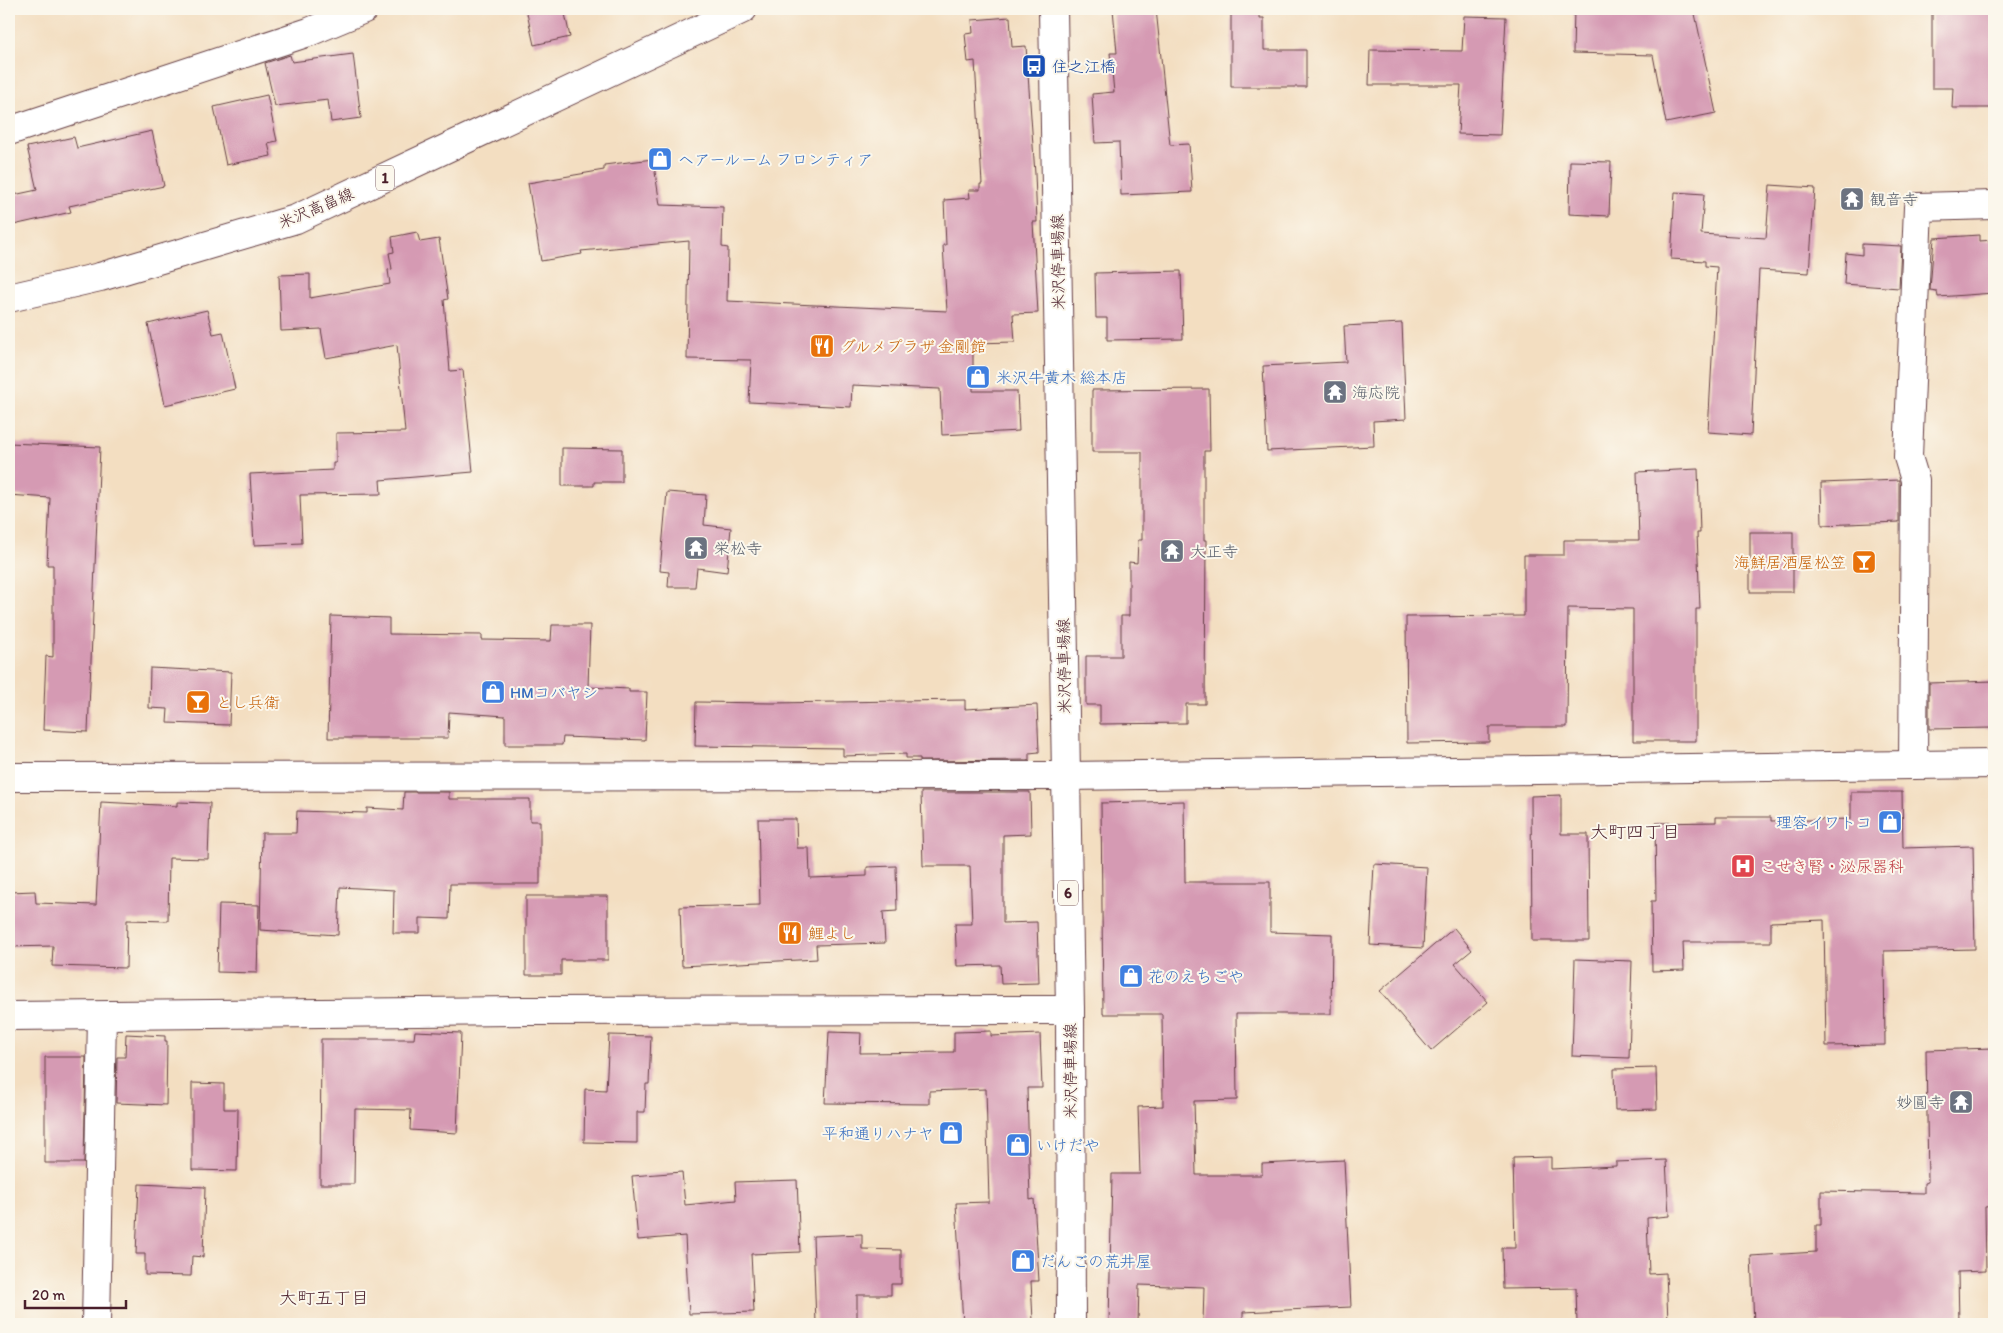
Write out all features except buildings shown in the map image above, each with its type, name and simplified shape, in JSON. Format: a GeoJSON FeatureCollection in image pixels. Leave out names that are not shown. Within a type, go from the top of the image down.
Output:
{"type":"FeatureCollection","features":[{"type":"Feature","properties":{"kind":"street"},"geometry":{"type":"LineString","coordinates":[[9,131],[309,32],[364,9]]}},
{"type":"Feature","properties":{"kind":"street","name":"米沢高畠線"},"geometry":{"type":"LineString","coordinates":[[9,298],[100,277],[296,219],[743,9]]}},
{"type":"Feature","properties":{"kind":"street","name":"米沢停車場線"},"geometry":{"type":"LineString","coordinates":[[1054,9],[1070,1010],[1071,1324]]}},
{"type":"Feature","properties":{"kind":"street"},"geometry":{"type":"LineString","coordinates":[[1913,765],[1915,480],[1908,457],[1918,207],[1994,205]]}},
{"type":"Feature","properties":{"kind":"street"},"geometry":{"type":"LineString","coordinates":[[9,777],[1066,776],[1994,764]]}},
{"type":"Feature","properties":{"kind":"street"},"geometry":{"type":"LineString","coordinates":[[9,1016],[527,1011],[1070,1010]]}},
{"type":"Feature","properties":{"kind":"street"},"geometry":{"type":"LineString","coordinates":[[96,1324],[102,1016]]}},
{"type":"Feature","properties":{"kind":"place","name":"住之江橋"},"geometry":{"type":"Point","coordinates":[1034,66]}},
{"type":"Feature","properties":{"kind":"place","name":"ヘアールーム フロンティア"},"geometry":{"type":"Point","coordinates":[660,159]}},
{"type":"Feature","properties":{"kind":"place","name":"観音寺"},"geometry":{"type":"Point","coordinates":[1852,199]}},
{"type":"Feature","properties":{"kind":"place","name":"グルメプラザ 金剛館"},"geometry":{"type":"Point","coordinates":[822,346]}},
{"type":"Feature","properties":{"kind":"place","name":"米沢牛黄木 総本店"},"geometry":{"type":"Point","coordinates":[978,377]}},
{"type":"Feature","properties":{"kind":"place","name":"海応院"},"geometry":{"type":"Point","coordinates":[1335,392]}},
{"type":"Feature","properties":{"kind":"place","name":"栄松寺"},"geometry":{"type":"Point","coordinates":[696,548]}},
{"type":"Feature","properties":{"kind":"place","name":"大正寺"},"geometry":{"type":"Point","coordinates":[1172,551]}},
{"type":"Feature","properties":{"kind":"place","name":"海鮮居酒屋松笠"},"geometry":{"type":"Point","coordinates":[1864,562]}},
{"type":"Feature","properties":{"kind":"place","name":"HMコバヤシ"},"geometry":{"type":"Point","coordinates":[493,692]}},
{"type":"Feature","properties":{"kind":"place","name":"とし兵衛"},"geometry":{"type":"Point","coordinates":[198,702]}},
{"type":"Feature","properties":{"kind":"place","name":"理容イワトコ"},"geometry":{"type":"Point","coordinates":[1890,822]}},
{"type":"Feature","properties":{"kind":"place","name":"こせき腎・泌尿器科"},"geometry":{"type":"Point","coordinates":[1743,866]}},
{"type":"Feature","properties":{"kind":"place","name":"鯉よし"},"geometry":{"type":"Point","coordinates":[790,933]}},
{"type":"Feature","properties":{"kind":"place","name":"花のえちごや"},"geometry":{"type":"Point","coordinates":[1131,976]}},
{"type":"Feature","properties":{"kind":"place","name":"妙圓寺"},"geometry":{"type":"Point","coordinates":[1961,1102]}},
{"type":"Feature","properties":{"kind":"place","name":"平和通りハナヤ"},"geometry":{"type":"Point","coordinates":[951,1133]}},
{"type":"Feature","properties":{"kind":"place","name":"いけだや"},"geometry":{"type":"Point","coordinates":[1018,1145]}},
{"type":"Feature","properties":{"kind":"place","name":"だんごの荒井屋"},"geometry":{"type":"Point","coordinates":[1023,1261]}},
{"type":"Feature","properties":{"kind":"district","name":"大町四丁目"},"geometry":{"type":"Point","coordinates":[1635,832]}},
{"type":"Feature","properties":{"kind":"district","name":"大町五丁目"},"geometry":{"type":"Point","coordinates":[324,1298]}}]}
